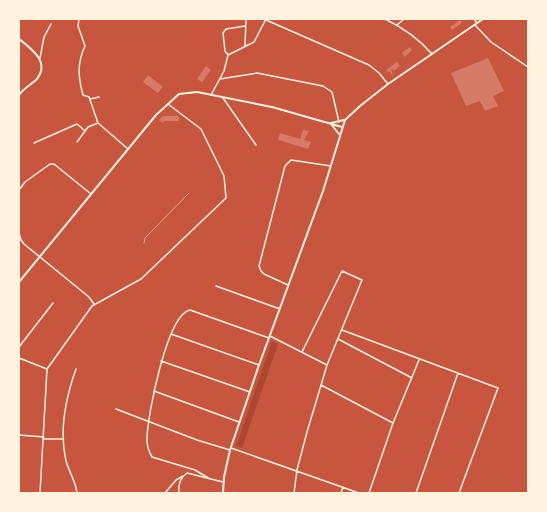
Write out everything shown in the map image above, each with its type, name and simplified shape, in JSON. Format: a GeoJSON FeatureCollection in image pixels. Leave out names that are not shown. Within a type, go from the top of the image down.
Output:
{"type":"FeatureCollection","features":[{"type":"Feature","properties":{"kind":"main road"},"geometry":{"type":"LineString","coordinates":[[223,493],[223,482],[239,422],[331,166],[339,135],[345,120],[388,84],[483,19]]}},
{"type":"Feature","properties":{"kind":"main road"},"geometry":{"type":"LineString","coordinates":[[19,39],[40,58],[42,65],[37,79],[19,95]]}},
{"type":"Feature","properties":{"kind":"main road"},"geometry":{"type":"LineString","coordinates":[[19,282],[156,115],[179,94],[187,92],[211,94],[266,106],[342,127]]}},
{"type":"Feature","properties":{"kind":"main road"},"geometry":{"type":"LineString","coordinates":[[330,123],[345,120]]}},
{"type":"Feature","properties":{"kind":"main road"},"geometry":{"type":"LineString","coordinates":[[330,123],[339,135]]}},
{"type":"Feature","properties":{"kind":"street"},"geometry":{"type":"LineString","coordinates":[[78,19],[78,26],[85,46],[79,63],[80,81],[83,94],[89,97],[98,123],[128,149]]}},
{"type":"Feature","properties":{"kind":"street"},"geometry":{"type":"LineString","coordinates":[[245,46],[246,19]]}},
{"type":"Feature","properties":{"kind":"street"},"geometry":{"type":"LineString","coordinates":[[385,19],[417,38],[432,54]]}},
{"type":"Feature","properties":{"kind":"street"},"geometry":{"type":"LineString","coordinates":[[397,25],[404,19]]}},
{"type":"Feature","properties":{"kind":"street"},"geometry":{"type":"LineString","coordinates":[[474,19],[476,24],[491,42],[528,67]]}},
{"type":"Feature","properties":{"kind":"street"},"geometry":{"type":"LineString","coordinates":[[211,94],[220,79],[228,55],[258,39],[266,20],[369,65],[379,73],[388,84]]}},
{"type":"Feature","properties":{"kind":"street"},"geometry":{"type":"LineString","coordinates":[[40,58],[44,37],[51,24]]}},
{"type":"Feature","properties":{"kind":"street"},"geometry":{"type":"LineString","coordinates":[[228,55],[225,51],[223,33],[226,29],[245,26]]}},
{"type":"Feature","properties":{"kind":"street"},"geometry":{"type":"LineString","coordinates":[[220,79],[257,73],[323,86],[332,92],[339,122]]}},
{"type":"Feature","properties":{"kind":"street"},"geometry":{"type":"LineString","coordinates":[[90,99],[100,97]]}},
{"type":"Feature","properties":{"kind":"street"},"geometry":{"type":"LineString","coordinates":[[222,97],[256,144]]}},
{"type":"Feature","properties":{"kind":"street"},"geometry":{"type":"LineString","coordinates":[[40,493],[47,369],[94,304],[141,279],[226,198],[224,176],[201,129],[168,104]]}},
{"type":"Feature","properties":{"kind":"street"},"geometry":{"type":"LineString","coordinates":[[77,142],[83,135],[84,130],[98,123]]}},
{"type":"Feature","properties":{"kind":"street"},"geometry":{"type":"LineString","coordinates":[[34,144],[77,124],[84,130]]}},
{"type":"Feature","properties":{"kind":"street"},"geometry":{"type":"LineString","coordinates":[[289,285],[264,274],[261,272],[259,266],[285,166],[291,160],[331,166]]}},
{"type":"Feature","properties":{"kind":"street"},"geometry":{"type":"LineString","coordinates":[[19,190],[25,182],[50,164],[54,164],[91,195]]}},
{"type":"Feature","properties":{"kind":"street"},"geometry":{"type":"LineString","coordinates":[[19,233],[21,240],[40,258],[89,297],[94,304]]}},
{"type":"Feature","properties":{"kind":"street"},"geometry":{"type":"LineString","coordinates":[[294,493],[297,470],[327,365],[362,280],[342,271],[302,352]]}},
{"type":"Feature","properties":{"kind":"street"},"geometry":{"type":"LineString","coordinates":[[216,286],[280,309]]}},
{"type":"Feature","properties":{"kind":"street"},"geometry":{"type":"LineString","coordinates":[[19,347],[53,302]]}},
{"type":"Feature","properties":{"kind":"street"},"geometry":{"type":"LineString","coordinates":[[210,479],[195,470],[152,457],[149,453],[147,439],[154,391],[161,361],[171,334],[181,314],[190,310],[269,337],[327,365]]}},
{"type":"Feature","properties":{"kind":"street"},"geometry":{"type":"LineString","coordinates":[[342,330],[498,388],[459,493]]}},
{"type":"Feature","properties":{"kind":"street"},"geometry":{"type":"LineString","coordinates":[[171,334],[259,365]]}},
{"type":"Feature","properties":{"kind":"street"},"geometry":{"type":"LineString","coordinates":[[338,339],[412,378]]}},
{"type":"Feature","properties":{"kind":"street"},"geometry":{"type":"LineString","coordinates":[[19,358],[47,369]]}},
{"type":"Feature","properties":{"kind":"street"},"geometry":{"type":"LineString","coordinates":[[369,493],[393,423],[420,359]]}},
{"type":"Feature","properties":{"kind":"street"},"geometry":{"type":"LineString","coordinates":[[161,361],[250,392]]}},
{"type":"Feature","properties":{"kind":"street"},"geometry":{"type":"LineString","coordinates":[[76,370],[68,391],[63,439],[66,462],[77,493]]}},
{"type":"Feature","properties":{"kind":"street"},"geometry":{"type":"LineString","coordinates":[[416,493],[458,373]]}},
{"type":"Feature","properties":{"kind":"street"},"geometry":{"type":"LineString","coordinates":[[321,385],[393,423]]}},
{"type":"Feature","properties":{"kind":"street"},"geometry":{"type":"LineString","coordinates":[[154,391],[239,422]]}},
{"type":"Feature","properties":{"kind":"street"},"geometry":{"type":"LineString","coordinates":[[116,409],[150,422],[297,470],[359,493]]}},
{"type":"Feature","properties":{"kind":"street"},"geometry":{"type":"LineString","coordinates":[[19,435],[63,439]]}},
{"type":"Feature","properties":{"kind":"street"},"geometry":{"type":"LineString","coordinates":[[164,493],[176,480],[187,473],[223,482]]}},
{"type":"Feature","properties":{"kind":"street"},"geometry":{"type":"LineString","coordinates":[[179,493],[179,484],[182,476]]}},
{"type":"Feature","properties":{"kind":"street"},"geometry":{"type":"LineString","coordinates":[[341,493],[343,487]]}},
{"type":"Feature","properties":{"kind":"lane"},"geometry":{"type":"LineString","coordinates":[[144,243],[145,238],[189,193]]}},
{"type":"Feature","properties":{"kind":"shaded area"},"geometry":{"type":"Polygon","coordinates":[[[272,341],[278,344],[242,448],[236,446],[272,341]]]}},
{"type":"Feature","properties":{"kind":"building"},"geometry":{"type":"Polygon","coordinates":[[[460,20],[462,23],[452,30],[450,27],[460,20]]]}},
{"type":"Feature","properties":{"kind":"building"},"geometry":{"type":"Polygon","coordinates":[[[410,47],[412,50],[405,57],[402,53],[410,47]]]}},
{"type":"Feature","properties":{"kind":"building"},"geometry":{"type":"Polygon","coordinates":[[[488,58],[504,91],[493,96],[498,106],[485,111],[480,101],[466,106],[451,73],[488,58]]]}},
{"type":"Feature","properties":{"kind":"building"},"geometry":{"type":"Polygon","coordinates":[[[397,62],[400,66],[394,71],[392,69],[391,70],[392,75],[389,71],[388,73],[386,70],[397,62]]]}},
{"type":"Feature","properties":{"kind":"building"},"geometry":{"type":"Polygon","coordinates":[[[206,66],[211,70],[202,82],[197,79],[206,66]]]}},
{"type":"Feature","properties":{"kind":"building"},"geometry":{"type":"Polygon","coordinates":[[[148,75],[163,87],[158,93],[143,82],[148,75]]]}},
{"type":"Feature","properties":{"kind":"building"},"geometry":{"type":"Polygon","coordinates":[[[163,116],[179,116],[179,121],[164,121],[163,123],[159,120],[163,116]]]}},
{"type":"Feature","properties":{"kind":"building"},"geometry":{"type":"Polygon","coordinates":[[[303,130],[309,131],[304,140],[311,142],[308,149],[278,140],[280,133],[300,139],[303,130]]]}}]}
